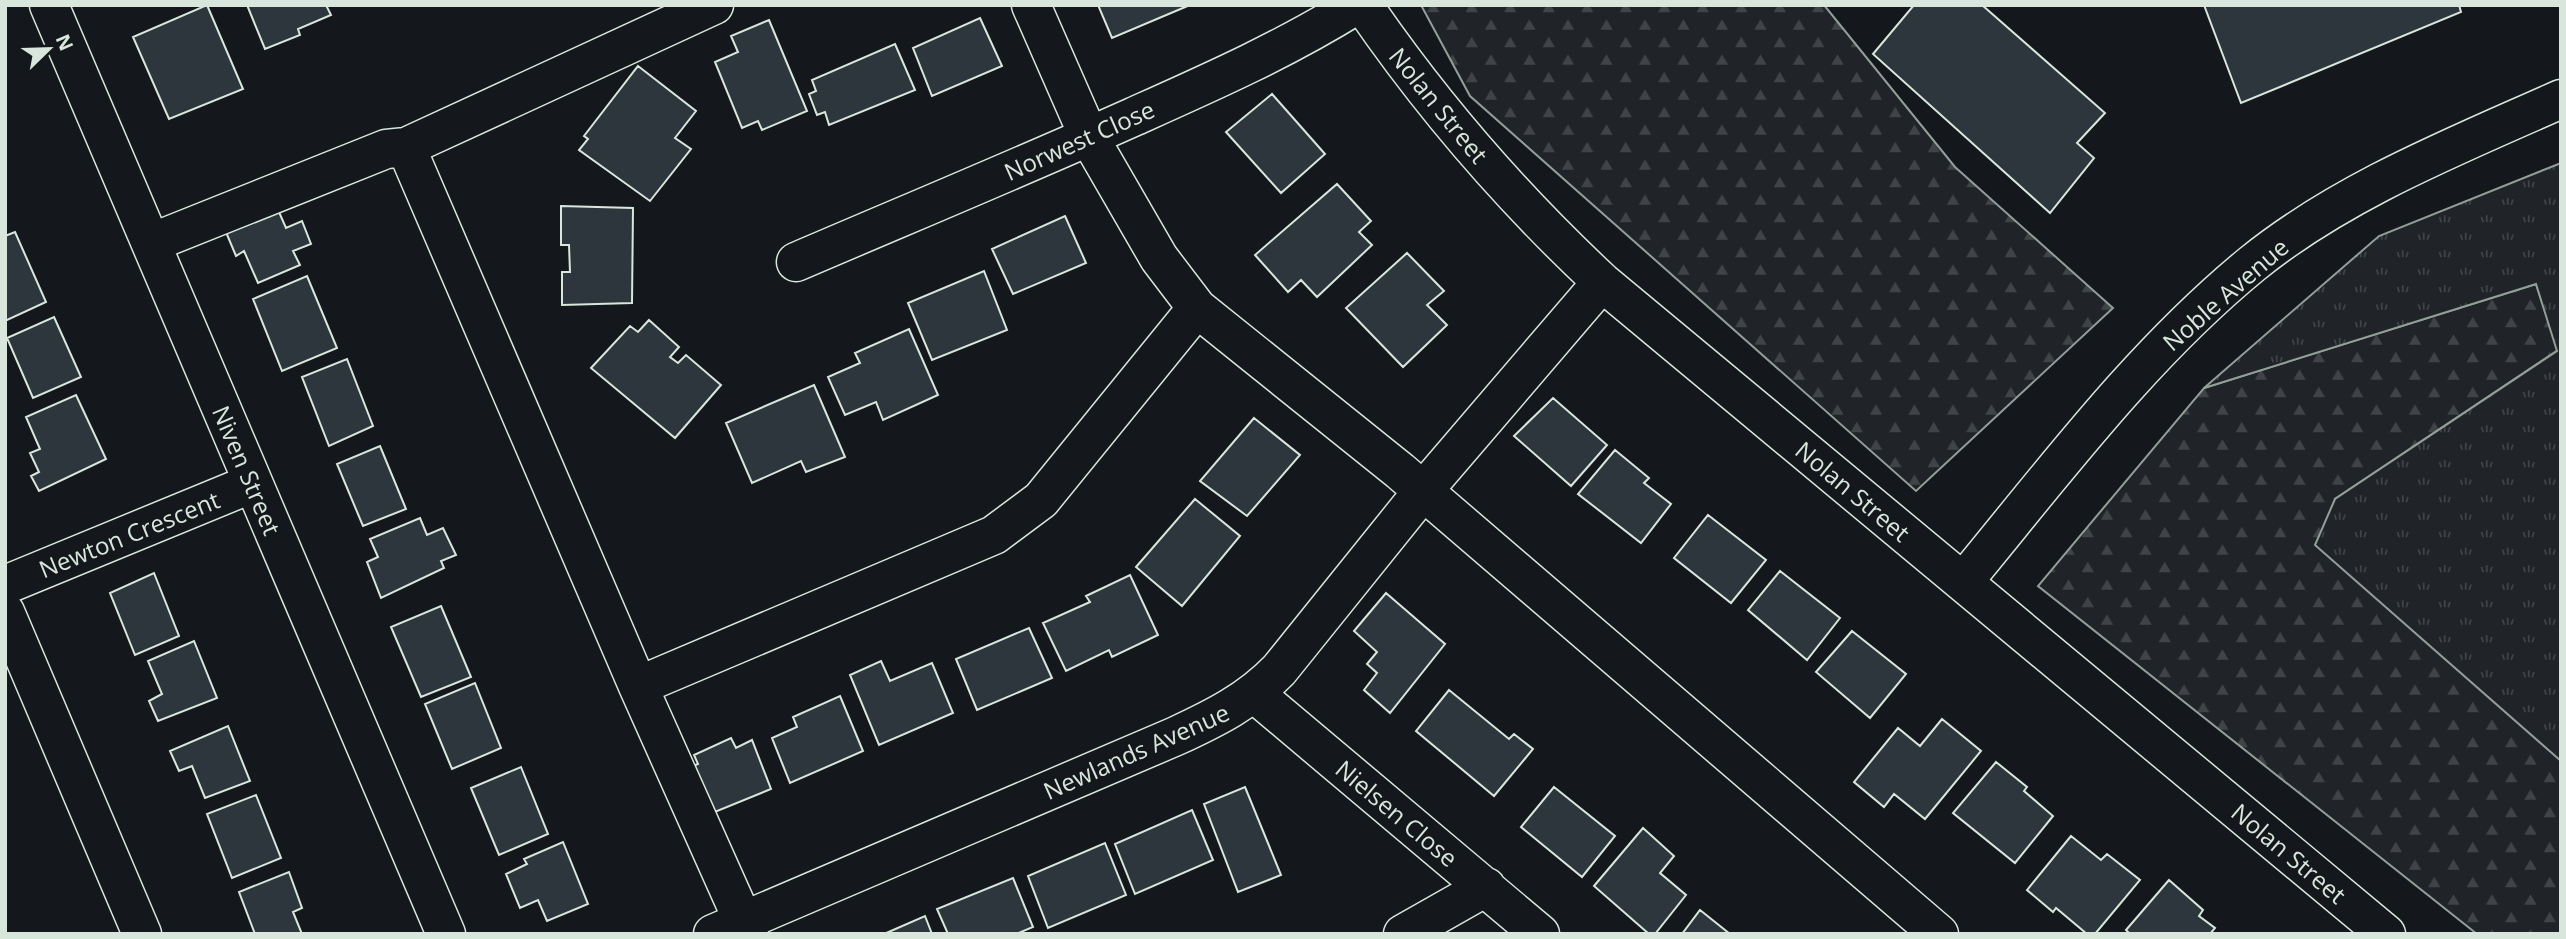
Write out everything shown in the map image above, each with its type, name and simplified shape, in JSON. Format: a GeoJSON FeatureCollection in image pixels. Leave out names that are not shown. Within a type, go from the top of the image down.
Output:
{"type":"FeatureCollection","features":[{"type":"Feature","properties":{"kind":"street","name":"Niven Street"},"geometry":{"type":"LineString","coordinates":[[49,5],[446,934]]}},
{"type":"Feature","properties":{"kind":"street"},"geometry":{"type":"LineString","coordinates":[[151,243],[386,149],[405,147],[714,5]]}},
{"type":"Feature","properties":{"kind":"street"},"geometry":{"type":"LineString","coordinates":[[1031,5],[1089,137],[1159,258],[1197,308],[1423,491],[1939,934]]}},
{"type":"Feature","properties":{"kind":"street","name":"Norwest Close"},"geometry":{"type":"LineString","coordinates":[[796,262],[1089,137],[1256,62],[1356,5]]}},
{"type":"Feature","properties":{"kind":"street","name":"Nolan Street"},"geometry":{"type":"LineString","coordinates":[[1363,5],[1410,72],[1468,144],[1531,214],[1602,282],[2386,934]]}},
{"type":"Feature","properties":{"kind":"street","name":"Noble Avenue"},"geometry":{"type":"LineString","coordinates":[[1963,582],[2127,385],[2168,342],[2253,264],[2297,232],[2364,192],[2428,158],[2561,99]]}},
{"type":"Feature","properties":{"kind":"street"},"geometry":{"type":"LineString","coordinates":[[405,147],[638,686],[735,929]]}},
{"type":"Feature","properties":{"kind":"street","name":"Newlands Avenue"},"geometry":{"type":"LineString","coordinates":[[735,929],[1176,736],[1217,717],[1254,693],[1279,670],[1423,491],[1602,282]]}},
{"type":"Feature","properties":{"kind":"street"},"geometry":{"type":"LineString","coordinates":[[638,686],[994,535],[1041,500],[1197,308]]}},
{"type":"Feature","properties":{"kind":"street","name":"Newton Crescent"},"geometry":{"type":"LineString","coordinates":[[5,584],[253,483]]}},
{"type":"Feature","properties":{"kind":"street"},"geometry":{"type":"LineString","coordinates":[[5,612],[142,934]]}},
{"type":"Feature","properties":{"kind":"street","name":"Nielsen Close"},"geometry":{"type":"LineString","coordinates":[[1254,693],[1540,934]]}},
{"type":"Feature","properties":{"kind":"street"},"geometry":{"type":"LineString","coordinates":[[1403,934],[1486,887]]}},
{"type":"Feature","properties":{"kind":"green space"},"geometry":{"type":"Polygon","coordinates":[[[1421,5],[1824,5],[1955,167],[2113,308],[1916,491],[1470,96],[1421,5]]]}},
{"type":"Feature","properties":{"kind":"green space"},"geometry":{"type":"Polygon","coordinates":[[[2561,163],[2561,761],[2315,545],[2335,499],[2557,351],[2536,284],[2204,388],[2379,236],[2561,163]]]}},
{"type":"Feature","properties":{"kind":"green space"},"geometry":{"type":"Polygon","coordinates":[[[2536,284],[2558,350],[2335,499],[2561,754],[2561,934],[2477,934],[2038,586],[2204,388],[2536,284]]]}},
{"type":"Feature","properties":{"kind":"building"},"geometry":{"type":"Polygon","coordinates":[[[207,5],[243,89],[169,119],[133,37],[207,5]]]}},
{"type":"Feature","properties":{"kind":"building"},"geometry":{"type":"Polygon","coordinates":[[[247,5],[326,5],[331,15],[298,29],[300,35],[265,49],[247,5]]]}},
{"type":"Feature","properties":{"kind":"building"},"geometry":{"type":"Polygon","coordinates":[[[1098,5],[1190,5],[1112,38],[1098,5]]]}},
{"type":"Feature","properties":{"kind":"building"},"geometry":{"type":"Polygon","coordinates":[[[1914,5],[1982,5],[2105,113],[2077,143],[2094,158],[2050,213],[1873,54],[1914,5]]]}},
{"type":"Feature","properties":{"kind":"building"},"geometry":{"type":"Polygon","coordinates":[[[2204,5],[2459,5],[2461,12],[2241,103],[2204,5]]]}},
{"type":"Feature","properties":{"kind":"building"},"geometry":{"type":"Polygon","coordinates":[[[980,18],[1002,66],[932,96],[913,48],[980,18]]]}},
{"type":"Feature","properties":{"kind":"building"},"geometry":{"type":"Polygon","coordinates":[[[769,20],[807,111],[762,130],[758,121],[742,128],[715,62],[738,52],[731,36],[769,20]]]}},
{"type":"Feature","properties":{"kind":"building"},"geometry":{"type":"Polygon","coordinates":[[[895,44],[915,90],[829,125],[825,112],[817,115],[809,94],[816,91],[812,80],[895,44]]]}},
{"type":"Feature","properties":{"kind":"building"},"geometry":{"type":"Polygon","coordinates":[[[638,66],[696,111],[675,138],[691,149],[650,201],[579,150],[588,139],[584,136],[638,66]]]}},
{"type":"Feature","properties":{"kind":"building"},"geometry":{"type":"Polygon","coordinates":[[[1272,94],[1325,154],[1281,193],[1226,132],[1272,94]]]}},
{"type":"Feature","properties":{"kind":"building"},"geometry":{"type":"Polygon","coordinates":[[[1337,184],[1371,221],[1359,232],[1372,245],[1317,297],[1301,280],[1288,292],[1255,255],[1337,184]]]}},
{"type":"Feature","properties":{"kind":"building"},"geometry":{"type":"Polygon","coordinates":[[[275,203],[286,228],[302,221],[311,244],[293,251],[300,265],[258,283],[244,251],[236,256],[223,225],[275,203]]]}},
{"type":"Feature","properties":{"kind":"building"},"geometry":{"type":"Polygon","coordinates":[[[561,206],[633,208],[632,303],[562,305],[562,272],[570,272],[569,245],[561,245],[561,206]]]}},
{"type":"Feature","properties":{"kind":"building"},"geometry":{"type":"Polygon","coordinates":[[[1065,216],[1086,263],[1013,294],[992,249],[1065,216]]]}},
{"type":"Feature","properties":{"kind":"building"},"geometry":{"type":"Polygon","coordinates":[[[15,232],[46,302],[5,321],[5,236],[15,232]]]}},
{"type":"Feature","properties":{"kind":"building"},"geometry":{"type":"Polygon","coordinates":[[[1407,253],[1444,291],[1427,305],[1447,325],[1403,367],[1346,308],[1407,253]]]}},
{"type":"Feature","properties":{"kind":"building"},"geometry":{"type":"Polygon","coordinates":[[[984,271],[1007,330],[932,360],[908,303],[984,271]]]}},
{"type":"Feature","properties":{"kind":"building"},"geometry":{"type":"Polygon","coordinates":[[[307,276],[337,348],[282,371],[253,299],[307,276]]]}},
{"type":"Feature","properties":{"kind":"building"},"geometry":{"type":"Polygon","coordinates":[[[54,317],[81,377],[33,398],[7,338],[54,317]]]}},
{"type":"Feature","properties":{"kind":"building"},"geometry":{"type":"Polygon","coordinates":[[[649,320],[679,347],[670,357],[678,363],[686,355],[721,385],[675,438],[591,368],[630,326],[638,332],[649,320]]]}},
{"type":"Feature","properties":{"kind":"building"},"geometry":{"type":"Polygon","coordinates":[[[909,329],[938,395],[883,420],[876,402],[845,415],[828,377],[860,363],[855,353],[909,329]]]}},
{"type":"Feature","properties":{"kind":"building"},"geometry":{"type":"Polygon","coordinates":[[[347,359],[373,426],[329,446],[302,377],[347,359]]]}},
{"type":"Feature","properties":{"kind":"building"},"geometry":{"type":"Polygon","coordinates":[[[814,385],[845,457],[806,472],[801,461],[752,483],[726,423],[814,385]]]}},
{"type":"Feature","properties":{"kind":"building"},"geometry":{"type":"Polygon","coordinates":[[[76,395],[106,459],[39,491],[31,476],[39,472],[30,453],[40,449],[26,417],[76,395]]]}},
{"type":"Feature","properties":{"kind":"building"},"geometry":{"type":"Polygon","coordinates":[[[1553,398],[1607,445],[1571,486],[1514,436],[1553,398]]]}},
{"type":"Feature","properties":{"kind":"building"},"geometry":{"type":"Polygon","coordinates":[[[1254,418],[1300,455],[1247,516],[1200,481],[1254,418]]]}},
{"type":"Feature","properties":{"kind":"building"},"geometry":{"type":"Polygon","coordinates":[[[380,446],[406,509],[363,526],[337,464],[380,446]]]}},
{"type":"Feature","properties":{"kind":"building"},"geometry":{"type":"Polygon","coordinates":[[[1615,450],[1649,478],[1644,483],[1671,504],[1641,543],[1578,494],[1615,450]]]}},
{"type":"Feature","properties":{"kind":"building"},"geometry":{"type":"Polygon","coordinates":[[[1195,499],[1240,536],[1182,606],[1136,567],[1195,499]]]}},
{"type":"Feature","properties":{"kind":"building"},"geometry":{"type":"Polygon","coordinates":[[[1708,515],[1766,560],[1731,603],[1674,558],[1708,515]]]}},
{"type":"Feature","properties":{"kind":"building"},"geometry":{"type":"Polygon","coordinates":[[[420,518],[427,535],[443,528],[456,555],[441,561],[444,568],[381,598],[367,562],[378,557],[370,539],[420,518]]]}},
{"type":"Feature","properties":{"kind":"building"},"geometry":{"type":"Polygon","coordinates":[[[1780,571],[1840,618],[1807,660],[1748,610],[1780,571]]]}},
{"type":"Feature","properties":{"kind":"building"},"geometry":{"type":"Polygon","coordinates":[[[154,573],[179,636],[135,655],[110,593],[154,573]]]}},
{"type":"Feature","properties":{"kind":"building"},"geometry":{"type":"Polygon","coordinates":[[[1130,575],[1158,635],[1112,657],[1109,650],[1066,671],[1043,623],[1090,602],[1086,596],[1130,575]]]}},
{"type":"Feature","properties":{"kind":"building"},"geometry":{"type":"Polygon","coordinates":[[[1386,593],[1445,644],[1390,713],[1364,690],[1377,673],[1367,664],[1377,652],[1354,631],[1386,593]]]}},
{"type":"Feature","properties":{"kind":"building"},"geometry":{"type":"Polygon","coordinates":[[[441,606],[471,677],[421,697],[391,627],[441,606]]]}},
{"type":"Feature","properties":{"kind":"building"},"geometry":{"type":"Polygon","coordinates":[[[1029,628],[1052,678],[977,710],[956,659],[1029,628]]]}},
{"type":"Feature","properties":{"kind":"building"},"geometry":{"type":"Polygon","coordinates":[[[1852,631],[1906,674],[1870,718],[1816,672],[1852,631]]]}},
{"type":"Feature","properties":{"kind":"building"},"geometry":{"type":"Polygon","coordinates":[[[194,641],[217,698],[158,721],[149,701],[162,694],[148,661],[194,641]]]}},
{"type":"Feature","properties":{"kind":"building"},"geometry":{"type":"Polygon","coordinates":[[[881,661],[890,681],[932,663],[953,713],[879,745],[850,675],[881,661]]]}},
{"type":"Feature","properties":{"kind":"building"},"geometry":{"type":"Polygon","coordinates":[[[475,683],[501,748],[452,769],[425,704],[475,683]]]}},
{"type":"Feature","properties":{"kind":"building"},"geometry":{"type":"Polygon","coordinates":[[[1449,690],[1509,739],[1514,734],[1533,749],[1494,796],[1416,731],[1449,690]]]}},
{"type":"Feature","properties":{"kind":"building"},"geometry":{"type":"Polygon","coordinates":[[[840,696],[863,751],[790,783],[772,738],[797,727],[793,717],[840,696]]]}},
{"type":"Feature","properties":{"kind":"building"},"geometry":{"type":"Polygon","coordinates":[[[1942,719],[1981,751],[1925,819],[1894,794],[1884,807],[1854,782],[1898,728],[1920,746],[1942,719]]]}},
{"type":"Feature","properties":{"kind":"building"},"geometry":{"type":"Polygon","coordinates":[[[228,726],[250,781],[205,798],[192,766],[179,771],[170,751],[228,726]]]}},
{"type":"Feature","properties":{"kind":"building"},"geometry":{"type":"Polygon","coordinates":[[[731,738],[736,748],[752,740],[771,789],[705,816],[686,769],[698,764],[694,755],[731,738]]]}},
{"type":"Feature","properties":{"kind":"building"},"geometry":{"type":"Polygon","coordinates":[[[1996,762],[2027,787],[2024,791],[2053,816],[2015,863],[1953,813],[1996,762]]]}},
{"type":"Feature","properties":{"kind":"building"},"geometry":{"type":"Polygon","coordinates":[[[521,767],[548,834],[499,855],[471,788],[521,767]]]}},
{"type":"Feature","properties":{"kind":"building"},"geometry":{"type":"Polygon","coordinates":[[[1245,787],[1281,875],[1238,892],[1204,804],[1245,787]]]}},
{"type":"Feature","properties":{"kind":"building"},"geometry":{"type":"Polygon","coordinates":[[[1554,787],[1615,836],[1582,877],[1521,827],[1554,787]]]}},
{"type":"Feature","properties":{"kind":"building"},"geometry":{"type":"Polygon","coordinates":[[[256,795],[281,858],[232,878],[207,814],[256,795]]]}},
{"type":"Feature","properties":{"kind":"building"},"geometry":{"type":"Polygon","coordinates":[[[1192,810],[1213,860],[1135,894],[1115,844],[1192,810]]]}},
{"type":"Feature","properties":{"kind":"building"},"geometry":{"type":"Polygon","coordinates":[[[1643,828],[1674,856],[1660,873],[1686,895],[1655,934],[1649,934],[1594,886],[1643,828]]]}},
{"type":"Feature","properties":{"kind":"building"},"geometry":{"type":"Polygon","coordinates":[[[2071,836],[2101,860],[2107,854],[2140,880],[2095,934],[2087,934],[2056,908],[2053,912],[2027,890],[2071,836]]]}},
{"type":"Feature","properties":{"kind":"building"},"geometry":{"type":"Polygon","coordinates":[[[563,842],[588,904],[547,921],[538,900],[520,908],[506,874],[527,864],[524,859],[563,842]]]}},
{"type":"Feature","properties":{"kind":"building"},"geometry":{"type":"Polygon","coordinates":[[[1105,843],[1126,895],[1048,928],[1028,876],[1105,843]]]}},
{"type":"Feature","properties":{"kind":"building"},"geometry":{"type":"Polygon","coordinates":[[[289,872],[302,908],[293,912],[302,934],[255,934],[239,892],[289,872]]]}},
{"type":"Feature","properties":{"kind":"building"},"geometry":{"type":"Polygon","coordinates":[[[1013,878],[1033,927],[1016,934],[948,934],[937,909],[1013,878]]]}},
{"type":"Feature","properties":{"kind":"building"},"geometry":{"type":"Polygon","coordinates":[[[2169,880],[2203,910],[2199,916],[2215,928],[2210,934],[2130,934],[2126,930],[2169,880]]]}},
{"type":"Feature","properties":{"kind":"building"},"geometry":{"type":"Polygon","coordinates":[[[1700,910],[1730,934],[1682,934],[1700,910]]]}},
{"type":"Feature","properties":{"kind":"building"},"geometry":{"type":"Polygon","coordinates":[[[925,916],[932,934],[884,934],[925,916]]]}}]}
